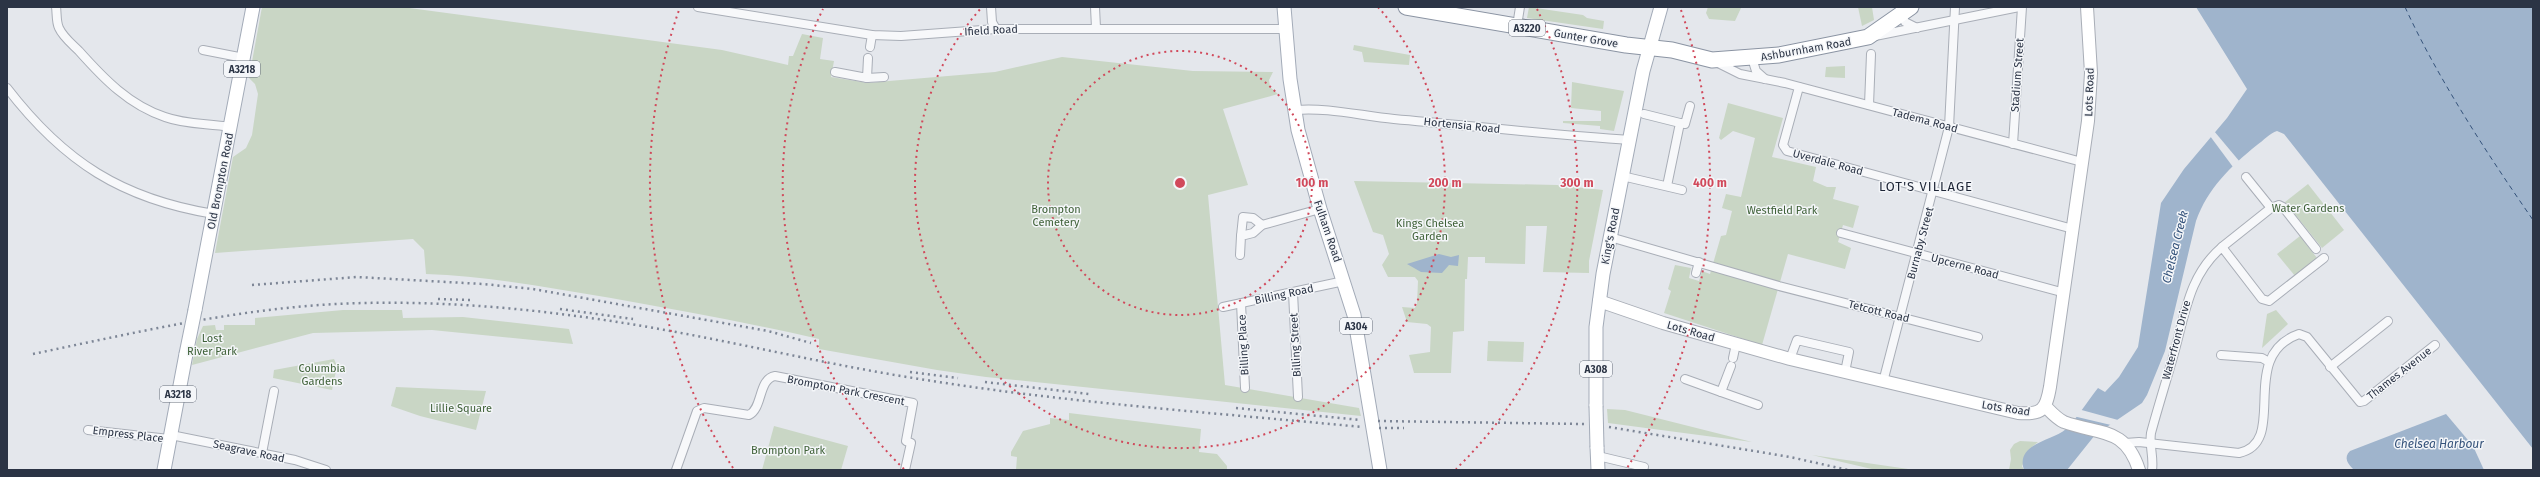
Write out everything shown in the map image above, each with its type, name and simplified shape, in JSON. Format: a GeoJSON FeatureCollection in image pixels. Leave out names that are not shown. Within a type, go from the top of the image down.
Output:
{"type":"FeatureCollection","features":[{"type":"Feature","properties":{"kind":"highway","name":"Gunter Grove"},"geometry":{"type":"LineString","coordinates":[[1406,7],[1649,48]]}},
{"type":"Feature","properties":{"kind":"highway","name":"A3220"},"geometry":{"type":"LineString","coordinates":[[1874,34],[1906,11]]}},
{"type":"Feature","properties":{"kind":"highway","name":"Ashburnham Road"},"geometry":{"type":"LineString","coordinates":[[1649,48],[1672,50],[1712,60],[1752,58],[1819,48],[1874,34]]}},
{"type":"Feature","properties":{"kind":"main road","name":"Old Brompton Road"},"geometry":{"type":"LineString","coordinates":[[170,437],[253,7]]}},
{"type":"Feature","properties":{"kind":"main road","name":"Fulham Road"},"geometry":{"type":"LineString","coordinates":[[1284,7],[1295,110],[1302,148],[1320,209],[1344,281],[1360,344],[1368,407],[1365,413],[1368,433],[1373,439],[1380,470]]}},
{"type":"Feature","properties":{"kind":"main road","name":"King's Road"},"geometry":{"type":"LineString","coordinates":[[1598,470],[1596,406],[1599,301],[1622,176],[1649,48],[1661,7]]}},
{"type":"Feature","properties":{"kind":"main road","name":"A3218"},"geometry":{"type":"LineString","coordinates":[[164,470],[170,437]]}},
{"type":"Feature","properties":{"kind":"street"},"geometry":{"type":"LineString","coordinates":[[56,7],[58,28],[110,84],[123,95],[153,112],[170,119],[196,125],[204,123],[230,127]]}},
{"type":"Feature","properties":{"kind":"street","name":"Ifield Road"},"geometry":{"type":"LineString","coordinates":[[698,7],[872,35],[901,36],[996,29],[1286,29]]}},
{"type":"Feature","properties":{"kind":"street"},"geometry":{"type":"LineString","coordinates":[[991,7],[992,22],[996,29]]}},
{"type":"Feature","properties":{"kind":"street"},"geometry":{"type":"LineString","coordinates":[[1095,7],[1096,28]]}},
{"type":"Feature","properties":{"kind":"street"},"geometry":{"type":"LineString","coordinates":[[1517,26],[1520,7]]}},
{"type":"Feature","properties":{"kind":"street","name":"Burnaby Street"},"geometry":{"type":"LineString","coordinates":[[1883,382],[1934,191],[1949,127],[1955,7]]}},
{"type":"Feature","properties":{"kind":"street","name":"Ashburnham Road"},"geometry":{"type":"LineString","coordinates":[[1874,34],[1917,28],[1955,19],[2020,7]]}},
{"type":"Feature","properties":{"kind":"street","name":"Stadium Street"},"geometry":{"type":"LineString","coordinates":[[2013,144],[2020,7]]}},
{"type":"Feature","properties":{"kind":"street","name":"Lots Road"},"geometry":{"type":"LineString","coordinates":[[1599,301],[1736,344],[1790,359],[2018,413],[2036,413],[2045,406],[2065,293],[2088,121],[2091,73],[2087,7]]}},
{"type":"Feature","properties":{"kind":"street"},"geometry":{"type":"LineString","coordinates":[[1906,11],[1905,22],[1917,28]]}},
{"type":"Feature","properties":{"kind":"street"},"geometry":{"type":"LineString","coordinates":[[870,47],[872,35]]}},
{"type":"Feature","properties":{"kind":"street"},"geometry":{"type":"LineString","coordinates":[[203,50],[244,58]]}},
{"type":"Feature","properties":{"kind":"street"},"geometry":{"type":"LineString","coordinates":[[1869,105],[1870,54]]}},
{"type":"Feature","properties":{"kind":"street"},"geometry":{"type":"LineString","coordinates":[[867,78],[868,58]]}},
{"type":"Feature","properties":{"kind":"street"},"geometry":{"type":"LineString","coordinates":[[1752,58],[1756,71],[1768,80]]}},
{"type":"Feature","properties":{"kind":"street","name":"Tadema Road"},"geometry":{"type":"LineString","coordinates":[[1712,60],[1740,74],[1869,105],[2082,162]]}},
{"type":"Feature","properties":{"kind":"street"},"geometry":{"type":"LineString","coordinates":[[835,72],[867,78],[884,77]]}},
{"type":"Feature","properties":{"kind":"street","name":"Uverdale Road"},"geometry":{"type":"LineString","coordinates":[[1799,87],[1783,149],[2073,229]]}},
{"type":"Feature","properties":{"kind":"street"},"geometry":{"type":"LineString","coordinates":[[7,88],[55,142],[70,156],[110,181],[128,191],[170,206],[214,214]]}},
{"type":"Feature","properties":{"kind":"street"},"geometry":{"type":"LineString","coordinates":[[1644,114],[1685,124],[1690,106]]}},
{"type":"Feature","properties":{"kind":"street","name":"Hortensia Road"},"geometry":{"type":"LineString","coordinates":[[1295,110],[1312,108],[1346,114],[1525,132],[1630,140]]}},
{"type":"Feature","properties":{"kind":"street"},"geometry":{"type":"LineString","coordinates":[[1667,186],[1680,123]]}},
{"type":"Feature","properties":{"kind":"street"},"geometry":{"type":"LineString","coordinates":[[1622,176],[1682,190]]}},
{"type":"Feature","properties":{"kind":"street"},"geometry":{"type":"LineString","coordinates":[[2246,177],[2272,208],[2279,205],[2283,207],[2316,249]]}},
{"type":"Feature","properties":{"kind":"street","name":"Waterfront Drive"},"geometry":{"type":"LineString","coordinates":[[2150,443],[2189,295],[2206,264],[2222,247],[2272,208]]}},
{"type":"Feature","properties":{"kind":"street"},"geometry":{"type":"LineString","coordinates":[[1241,236],[1253,233],[1262,225],[1320,209]]}},
{"type":"Feature","properties":{"kind":"street"},"geometry":{"type":"LineString","coordinates":[[1240,255],[1241,220],[1245,216],[1253,218],[1262,225]]}},
{"type":"Feature","properties":{"kind":"street","name":"Upcerne Road"},"geometry":{"type":"LineString","coordinates":[[1841,233],[2065,293]]}},
{"type":"Feature","properties":{"kind":"street"},"geometry":{"type":"LineString","coordinates":[[1610,237],[1699,262],[1696,273]]}},
{"type":"Feature","properties":{"kind":"street"},"geometry":{"type":"LineString","coordinates":[[2222,247],[2262,299],[2269,301],[2324,258]]}},
{"type":"Feature","properties":{"kind":"street","name":"Tetcott Road"},"geometry":{"type":"LineString","coordinates":[[1699,262],[1779,286],[1978,337]]}},
{"type":"Feature","properties":{"kind":"street","name":"Billing Road"},"geometry":{"type":"LineString","coordinates":[[1223,307],[1344,281]]}},
{"type":"Feature","properties":{"kind":"street","name":"Billing Street"},"geometry":{"type":"LineString","coordinates":[[1292,292],[1298,397]]}},
{"type":"Feature","properties":{"kind":"street","name":"Billing Place"},"geometry":{"type":"LineString","coordinates":[[1241,303],[1245,388]]}},
{"type":"Feature","properties":{"kind":"street"},"geometry":{"type":"LineString","coordinates":[[2330,366],[2388,321]]}},
{"type":"Feature","properties":{"kind":"street","name":"Thames Avenue"},"geometry":{"type":"LineString","coordinates":[[2269,362],[2289,339],[2299,334],[2307,337],[2360,402],[2364,401],[2435,345]]}},
{"type":"Feature","properties":{"kind":"street"},"geometry":{"type":"LineString","coordinates":[[1790,359],[1797,340],[1849,352],[1845,372]]}},
{"type":"Feature","properties":{"kind":"street"},"geometry":{"type":"LineString","coordinates":[[1722,392],[1736,344]]}},
{"type":"Feature","properties":{"kind":"street"},"geometry":{"type":"LineString","coordinates":[[2125,444],[2131,442],[2150,443],[2239,453],[2252,447],[2262,433],[2266,373],[2269,362],[2262,358],[2221,355]]}},
{"type":"Feature","properties":{"kind":"street","name":"Brompton Park Crescent"},"geometry":{"type":"LineString","coordinates":[[676,470],[697,411],[704,408],[748,415],[756,410],[765,384],[771,377],[775,376],[914,403],[906,441],[911,442],[905,470]]}},
{"type":"Feature","properties":{"kind":"street"},"geometry":{"type":"LineString","coordinates":[[1685,379],[1758,404]]}},
{"type":"Feature","properties":{"kind":"street"},"geometry":{"type":"LineString","coordinates":[[262,453],[274,391]]}},
{"type":"Feature","properties":{"kind":"street"},"geometry":{"type":"LineString","coordinates":[[2045,406],[2066,422],[2105,432],[2125,444],[2134,457],[2139,470]]}},
{"type":"Feature","properties":{"kind":"street","name":"Empress Place"},"geometry":{"type":"LineString","coordinates":[[88,430],[170,437]]}},
{"type":"Feature","properties":{"kind":"street","name":"Seagrave Road"},"geometry":{"type":"LineString","coordinates":[[170,437],[262,453],[326,470]]}},
{"type":"Feature","properties":{"kind":"street"},"geometry":{"type":"LineString","coordinates":[[2150,443],[2154,454],[2152,470]]}},
{"type":"Feature","properties":{"kind":"street"},"geometry":{"type":"LineString","coordinates":[[1597,452],[1644,466]]}},
{"type":"Feature","properties":{"kind":"green space","name":"Brompton Cemetery"},"geometry":{"type":"Polygon","coordinates":[[[262,7],[402,7],[722,50],[788,65],[789,56],[793,56],[802,34],[823,38],[820,59],[834,61],[831,77],[868,83],[995,72],[1062,57],[1193,71],[1273,72],[1269,80],[1270,87],[1278,94],[1223,109],[1248,185],[1208,195],[1225,385],[1359,408],[1361,416],[986,377],[819,349],[819,339],[716,317],[519,283],[472,277],[426,274],[424,250],[413,239],[215,253],[233,157],[246,148],[252,135],[258,94],[255,84],[249,78],[262,7]]]}},
{"type":"Feature","properties":{"kind":"green space"},"geometry":{"type":"Polygon","coordinates":[[[1529,7],[1583,15],[1587,18],[1604,21],[1603,29],[1527,18],[1529,7]]]}},
{"type":"Feature","properties":{"kind":"green space"},"geometry":{"type":"Polygon","coordinates":[[[1708,7],[1741,8],[1735,21],[1709,19],[1706,13],[1708,7]]]}},
{"type":"Feature","properties":{"kind":"green space"},"geometry":{"type":"Polygon","coordinates":[[[1858,7],[1872,7],[1874,20],[1862,26],[1858,7]]]}},
{"type":"Feature","properties":{"kind":"green space"},"geometry":{"type":"Polygon","coordinates":[[[1354,45],[1410,55],[1409,65],[1364,62],[1362,52],[1353,50],[1354,45]]]}},
{"type":"Feature","properties":{"kind":"green space"},"geometry":{"type":"Polygon","coordinates":[[[1845,66],[1845,78],[1825,77],[1826,67],[1845,66]]]}},
{"type":"Feature","properties":{"kind":"green space"},"geometry":{"type":"Polygon","coordinates":[[[1572,82],[1624,91],[1614,131],[1600,129],[1600,126],[1563,123],[1563,121],[1601,121],[1601,111],[1571,108],[1572,82]]]}},
{"type":"Feature","properties":{"kind":"green space","name":"Westfield Park"},"geometry":{"type":"Polygon","coordinates":[[[1728,103],[1783,118],[1772,157],[1816,167],[1813,181],[1827,187],[1836,187],[1833,199],[1859,206],[1853,228],[1843,225],[1838,242],[1851,248],[1845,269],[1788,254],[1762,345],[1664,313],[1671,291],[1668,289],[1675,265],[1691,268],[1689,278],[1699,281],[1702,271],[1710,274],[1721,236],[1726,235],[1732,211],[1722,208],[1726,194],[1741,197],[1755,138],[1733,131],[1721,140],[1719,138],[1728,103]]]}},
{"type":"Feature","properties":{"kind":"green space","name":"Kings Chelsea Garden"},"geometry":{"type":"Polygon","coordinates":[[[1354,181],[1557,185],[1603,190],[1589,261],[1589,273],[1543,272],[1547,226],[1526,226],[1525,264],[1485,263],[1485,257],[1468,257],[1467,279],[1465,279],[1464,331],[1453,332],[1451,373],[1414,373],[1409,355],[1430,352],[1431,327],[1427,324],[1407,322],[1402,307],[1415,308],[1417,304],[1418,281],[1415,277],[1388,277],[1382,265],[1389,254],[1383,235],[1373,232],[1354,181]]]}},
{"type":"Feature","properties":{"kind":"green space","name":"Water Gardens"},"geometry":{"type":"Polygon","coordinates":[[[2308,184],[2344,230],[2322,248],[2285,202],[2308,184]]]}},
{"type":"Feature","properties":{"kind":"green space","name":"Water Gardens"},"geometry":{"type":"Polygon","coordinates":[[[2300,236],[2317,258],[2295,276],[2277,254],[2300,236]]]}},
{"type":"Feature","properties":{"kind":"green space","name":"Lost River Park"},"geometry":{"type":"Polygon","coordinates":[[[343,310],[402,310],[403,318],[463,317],[569,329],[573,344],[432,330],[313,333],[192,365],[197,339],[203,326],[215,325],[216,330],[224,330],[224,325],[255,325],[255,318],[343,310]]]}},
{"type":"Feature","properties":{"kind":"green space"},"geometry":{"type":"Polygon","coordinates":[[[2276,310],[2288,324],[2262,348],[2267,314],[2276,310]]]}},
{"type":"Feature","properties":{"kind":"green space"},"geometry":{"type":"Polygon","coordinates":[[[1488,341],[1524,342],[1523,362],[1487,361],[1488,341]]]}},
{"type":"Feature","properties":{"kind":"green space","name":"Columbia Gardens"},"geometry":{"type":"Polygon","coordinates":[[[334,359],[337,366],[332,390],[273,378],[274,370],[334,359]]]}},
{"type":"Feature","properties":{"kind":"green space","name":"Lillie Square"},"geometry":{"type":"Polygon","coordinates":[[[396,387],[486,391],[476,430],[420,416],[391,406],[396,387]]]}},
{"type":"Feature","properties":{"kind":"green space"},"geometry":{"type":"Polygon","coordinates":[[[1607,409],[1625,410],[1752,442],[1608,423],[1607,409]]]}},
{"type":"Feature","properties":{"kind":"green space"},"geometry":{"type":"Polygon","coordinates":[[[1069,413],[1201,429],[1199,452],[1217,454],[1227,466],[1227,470],[1016,470],[1017,457],[1011,456],[1011,452],[1023,431],[1050,424],[1050,418],[1069,420],[1069,413]]]}},
{"type":"Feature","properties":{"kind":"green space","name":"Brompton Park"},"geometry":{"type":"Polygon","coordinates":[[[774,426],[848,446],[841,470],[762,470],[774,426]]]}},
{"type":"Feature","properties":{"kind":"green space"},"geometry":{"type":"Polygon","coordinates":[[[2020,441],[2038,442],[2032,447],[2022,466],[2024,470],[2009,470],[2011,459],[2010,450],[2014,444],[2020,441]]]}},
{"type":"Feature","properties":{"kind":"green space"},"geometry":{"type":"Polygon","coordinates":[[[1812,455],[1915,470],[1876,470],[1812,455]]]}},
{"type":"Feature","properties":{"kind":"water","name":"Chelsea Creek"},"geometry":{"type":"Polygon","coordinates":[[[2196,7],[2533,7],[2533,449],[2284,134],[2277,131],[2269,135],[2229,170],[2213,188],[2201,209],[2196,221],[2165,351],[2147,395],[2142,403],[2095,435],[2067,470],[2024,470],[2023,461],[2025,454],[2030,448],[2066,429],[2098,388],[2105,392],[2119,377],[2138,347],[2161,203],[2184,169],[2227,118],[2247,89],[2196,7]]]}},
{"type":"Feature","properties":{"kind":"water"},"geometry":{"type":"Polygon","coordinates":[[[1439,254],[1451,257],[1459,255],[1458,266],[1449,265],[1442,273],[1421,272],[1407,264],[1439,254]]]}},
{"type":"Feature","properties":{"kind":"water","name":"Chelsea Harbour"},"geometry":{"type":"Polygon","coordinates":[[[2446,414],[2473,446],[2484,470],[2354,470],[2348,463],[2347,456],[2350,451],[2446,414]]]}},
{"type":"Feature","properties":{"kind":"pier"},"geometry":{"type":"Polygon","coordinates":[[[2214,131],[2240,162],[2233,167],[2210,136],[2214,131]]]}},
{"type":"Feature","properties":{"kind":"pier"},"geometry":{"type":"Polygon","coordinates":[[[2078,409],[2118,420],[2111,425],[2073,416],[2078,409]]]}},
{"type":"Feature","properties":{"kind":"ferry route"},"geometry":{"type":"LineString","coordinates":[[2405,7],[2433,62],[2464,116],[2533,220]]}},
{"type":"Feature","properties":{"kind":"railway"},"geometry":{"type":"LineString","coordinates":[[252,285],[357,277],[483,284],[533,289],[768,331],[811,343]]}},
{"type":"Feature","properties":{"kind":"railway"},"geometry":{"type":"LineString","coordinates":[[438,299],[470,300]]}},
{"type":"Feature","properties":{"kind":"railway"},"geometry":{"type":"LineString","coordinates":[[33,354],[157,328],[239,314],[281,309],[365,303],[472,305],[613,321],[683,333],[856,368],[980,388],[1144,407],[1362,427]]}},
{"type":"Feature","properties":{"kind":"railway"},"geometry":{"type":"LineString","coordinates":[[560,309],[633,319]]}},
{"type":"Feature","properties":{"kind":"railway"},"geometry":{"type":"LineString","coordinates":[[910,372],[958,378]]}},
{"type":"Feature","properties":{"kind":"railway"},"geometry":{"type":"LineString","coordinates":[[985,382],[1089,394]]}},
{"type":"Feature","properties":{"kind":"railway"},"geometry":{"type":"LineString","coordinates":[[1236,408],[1361,420]]}},
{"type":"Feature","properties":{"kind":"railway"},"geometry":{"type":"LineString","coordinates":[[1378,421],[1584,424]]}},
{"type":"Feature","properties":{"kind":"railway"},"geometry":{"type":"LineString","coordinates":[[1609,427],[1790,457],[1848,470]]}},
{"type":"Feature","properties":{"kind":"railway"},"geometry":{"type":"LineString","coordinates":[[1379,428],[1404,428]]}},
{"type":"Feature","properties":{"kind":"district","name":"LOT'S VILLAGE"},"geometry":{"type":"Point","coordinates":[1926,186]}}]}
